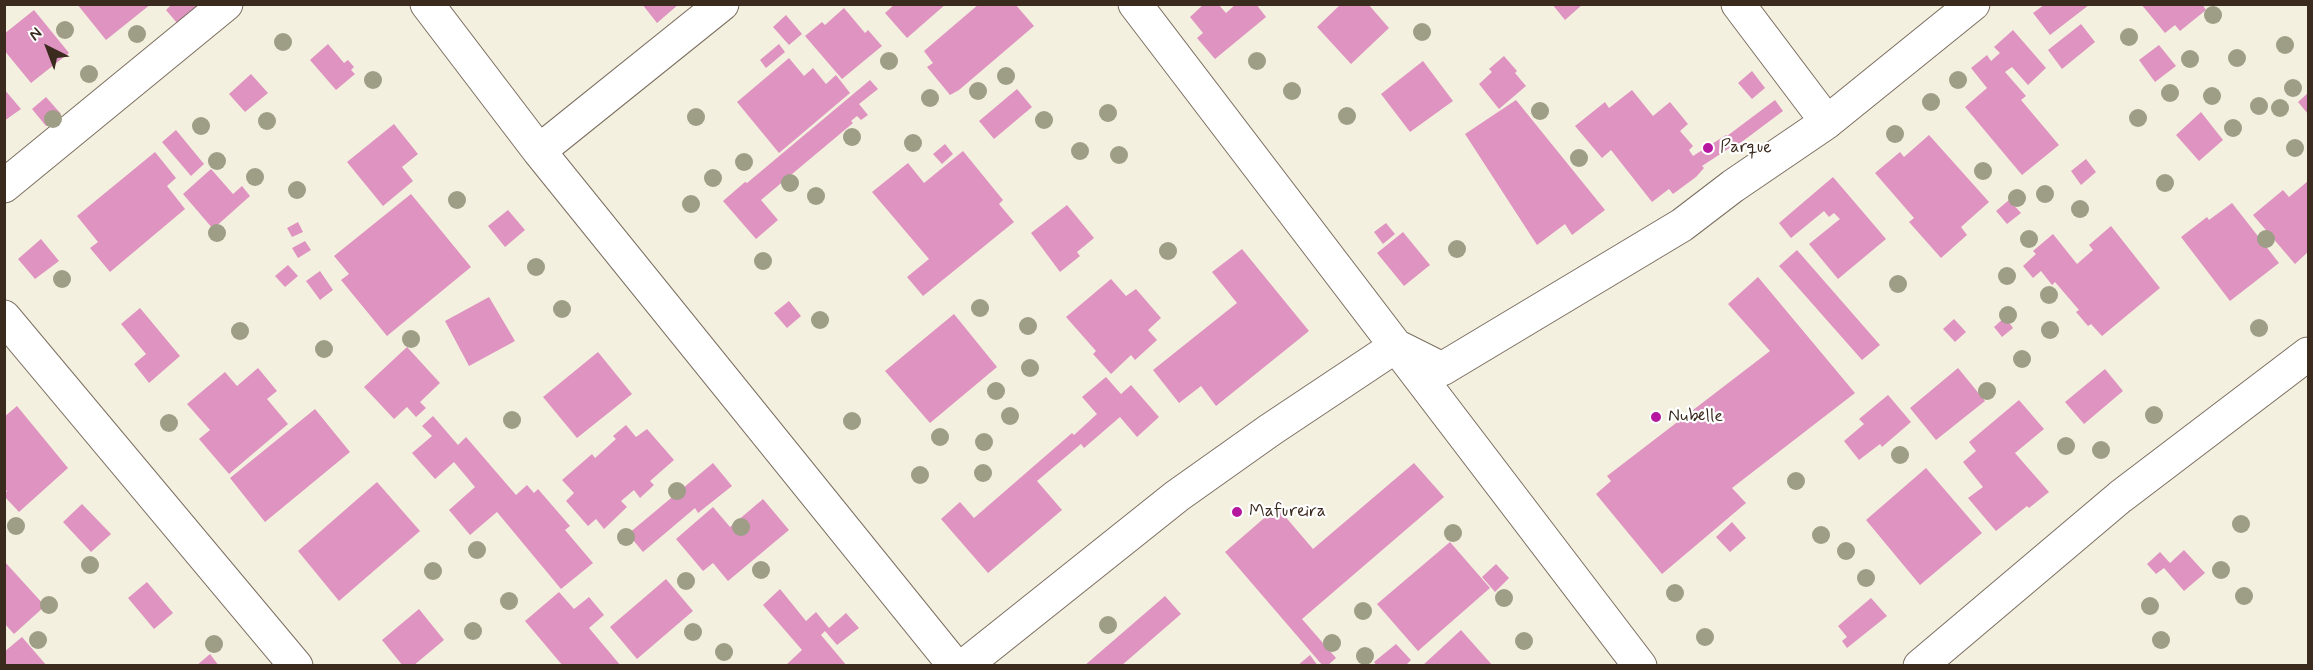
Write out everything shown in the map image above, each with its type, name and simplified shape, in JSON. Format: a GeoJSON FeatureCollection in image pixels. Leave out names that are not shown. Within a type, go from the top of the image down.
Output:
{"type":"FeatureCollection","features":[{"type":"Feature","properties":{"kind":"street"},"geometry":{"type":"LineString","coordinates":[[4,186],[226,4]]}},
{"type":"Feature","properties":{"kind":"street"},"geometry":{"type":"LineString","coordinates":[[427,4],[539,151],[955,666]]}},
{"type":"Feature","properties":{"kind":"street"},"geometry":{"type":"LineString","coordinates":[[539,151],[722,4]]}},
{"type":"Feature","properties":{"kind":"street"},"geometry":{"type":"LineString","coordinates":[[1135,4],[1640,666]]}},
{"type":"Feature","properties":{"kind":"street"},"geometry":{"type":"LineString","coordinates":[[1738,4],[1827,122]]}},
{"type":"Feature","properties":{"kind":"street"},"geometry":{"type":"LineString","coordinates":[[1396,346],[1443,369],[1682,225],[1733,186],[1827,122],[1973,4]]}},
{"type":"Feature","properties":{"kind":"street"},"geometry":{"type":"LineString","coordinates":[[4,317],[296,666]]}},
{"type":"Feature","properties":{"kind":"street"},"geometry":{"type":"LineString","coordinates":[[964,666],[1177,496],[1270,430],[1396,346]]}},
{"type":"Feature","properties":{"kind":"street"},"geometry":{"type":"LineString","coordinates":[[1920,666],[2120,497],[2308,354]]}},
{"type":"Feature","properties":{"kind":"building"},"geometry":{"type":"Polygon","coordinates":[[[77,4],[151,4],[106,40],[77,4]]]}},
{"type":"Feature","properties":{"kind":"building"},"geometry":{"type":"Polygon","coordinates":[[[172,4],[199,4],[177,23],[166,10],[172,4]]]}},
{"type":"Feature","properties":{"kind":"building"},"geometry":{"type":"Polygon","coordinates":[[[642,4],[679,4],[657,23],[642,4]]]}},
{"type":"Feature","properties":{"kind":"building"},"geometry":{"type":"Polygon","coordinates":[[[895,4],[946,4],[907,38],[885,13],[895,4]]]}},
{"type":"Feature","properties":{"kind":"building"},"geometry":{"type":"Polygon","coordinates":[[[979,4],[1015,4],[1034,26],[959,90],[950,95],[927,67],[933,63],[924,51],[979,4]]]}},
{"type":"Feature","properties":{"kind":"building"},"geometry":{"type":"Polygon","coordinates":[[[1204,4],[1218,4],[1226,13],[1236,4],[1256,4],[1266,17],[1215,59],[1197,38],[1203,33],[1190,17],[1204,4]]]}},
{"type":"Feature","properties":{"kind":"building"},"geometry":{"type":"Polygon","coordinates":[[[1341,4],[1368,4],[1389,28],[1351,64],[1317,27],[1341,4]]]}},
{"type":"Feature","properties":{"kind":"building"},"geometry":{"type":"Polygon","coordinates":[[[1552,4],[1583,4],[1565,20],[1552,4]]]}},
{"type":"Feature","properties":{"kind":"building"},"geometry":{"type":"Polygon","coordinates":[[[2141,4],[2202,4],[2206,10],[2180,31],[2175,25],[2165,33],[2141,4]]]}},
{"type":"Feature","properties":{"kind":"building"},"geometry":{"type":"Polygon","coordinates":[[[2044,5],[2089,5],[2050,35],[2033,13],[2044,5]]]}},
{"type":"Feature","properties":{"kind":"building"},"geometry":{"type":"Polygon","coordinates":[[[844,8],[865,33],[868,30],[882,46],[842,79],[805,36],[822,22],[825,25],[844,8]]]}},
{"type":"Feature","properties":{"kind":"building"},"geometry":{"type":"Polygon","coordinates":[[[34,10],[69,53],[31,83],[4,50],[4,34],[34,10]]]}},
{"type":"Feature","properties":{"kind":"building"},"geometry":{"type":"Polygon","coordinates":[[[786,15],[802,34],[789,45],[773,27],[786,15]]]}},
{"type":"Feature","properties":{"kind":"building"},"geometry":{"type":"Polygon","coordinates":[[[2081,24],[2095,42],[2062,69],[2048,50],[2081,24]]]}},
{"type":"Feature","properties":{"kind":"building"},"geometry":{"type":"Polygon","coordinates":[[[2013,30],[2046,68],[2028,85],[2012,67],[2005,72],[2026,96],[2021,100],[2059,145],[2022,175],[1965,107],[1987,88],[1971,68],[1987,55],[1991,61],[2000,53],[1994,47],[2013,30]]]}},
{"type":"Feature","properties":{"kind":"building"},"geometry":{"type":"Polygon","coordinates":[[[328,44],[344,63],[348,60],[354,67],[351,70],[355,74],[336,90],[310,60],[328,44]]]}},
{"type":"Feature","properties":{"kind":"building"},"geometry":{"type":"Polygon","coordinates":[[[779,44],[785,52],[766,68],[760,60],[779,44]]]}},
{"type":"Feature","properties":{"kind":"building"},"geometry":{"type":"Polygon","coordinates":[[[2159,45],[2176,66],[2155,82],[2139,60],[2159,45]]]}},
{"type":"Feature","properties":{"kind":"building"},"geometry":{"type":"Polygon","coordinates":[[[1504,56],[1526,86],[1499,109],[1479,84],[1492,72],[1489,69],[1504,56]]]}},
{"type":"Feature","properties":{"kind":"building"},"geometry":{"type":"Polygon","coordinates":[[[789,58],[804,76],[813,68],[826,84],[836,75],[850,93],[779,153],[737,102],[789,58]]]}},
{"type":"Feature","properties":{"kind":"building"},"geometry":{"type":"Polygon","coordinates":[[[1423,61],[1453,101],[1410,132],[1381,94],[1423,61]]]}},
{"type":"Feature","properties":{"kind":"building"},"geometry":{"type":"Polygon","coordinates":[[[1752,71],[1765,88],[1752,99],[1738,83],[1752,71]]]}},
{"type":"Feature","properties":{"kind":"building"},"geometry":{"type":"Polygon","coordinates":[[[251,74],[268,93],[245,112],[229,94],[251,74]]]}},
{"type":"Feature","properties":{"kind":"building"},"geometry":{"type":"Polygon","coordinates":[[[870,80],[878,89],[859,104],[868,115],[861,120],[857,116],[851,121],[853,123],[761,200],[778,220],[756,239],[723,201],[870,80]]]}},
{"type":"Feature","properties":{"kind":"building"},"geometry":{"type":"Polygon","coordinates":[[[4,89],[21,109],[4,121],[4,89]]]}},
{"type":"Feature","properties":{"kind":"building"},"geometry":{"type":"Polygon","coordinates":[[[1017,89],[1032,107],[994,139],[979,121],[1017,89]]]}},
{"type":"Feature","properties":{"kind":"building"},"geometry":{"type":"Polygon","coordinates":[[[1632,90],[1653,116],[1670,102],[1688,124],[1680,131],[1693,146],[1689,150],[1693,156],[1727,136],[1775,100],[1783,111],[1735,147],[1734,145],[1702,166],[1704,168],[1696,177],[1673,194],[1669,189],[1652,202],[1611,150],[1602,158],[1575,126],[1605,102],[1609,108],[1632,90]]]}},
{"type":"Feature","properties":{"kind":"building"},"geometry":{"type":"Polygon","coordinates":[[[2308,93],[2308,114],[2298,102],[2308,93]]]}},
{"type":"Feature","properties":{"kind":"building"},"geometry":{"type":"Polygon","coordinates":[[[46,97],[61,114],[46,126],[32,109],[46,97]]]}},
{"type":"Feature","properties":{"kind":"building"},"geometry":{"type":"Polygon","coordinates":[[[1516,100],[1605,210],[1572,235],[1565,224],[1537,245],[1465,134],[1516,100]]]}},
{"type":"Feature","properties":{"kind":"building"},"geometry":{"type":"Polygon","coordinates":[[[2201,112],[2223,140],[2199,161],[2176,135],[2201,112]]]}},
{"type":"Feature","properties":{"kind":"building"},"geometry":{"type":"Polygon","coordinates":[[[394,124],[418,154],[402,167],[413,181],[383,206],[347,162],[394,124]]]}},
{"type":"Feature","properties":{"kind":"building"},"geometry":{"type":"Polygon","coordinates":[[[176,130],[204,164],[191,176],[162,142],[176,130]]]}},
{"type":"Feature","properties":{"kind":"building"},"geometry":{"type":"Polygon","coordinates":[[[1929,135],[1989,202],[1961,227],[1967,235],[1941,258],[1909,222],[1914,218],[1875,173],[1900,152],[1904,157],[1929,135]]]}},
{"type":"Feature","properties":{"kind":"building"},"geometry":{"type":"Polygon","coordinates":[[[945,144],[953,154],[942,164],[933,154],[945,144]]]}},
{"type":"Feature","properties":{"kind":"building"},"geometry":{"type":"Polygon","coordinates":[[[963,151],[1003,200],[999,204],[1014,222],[923,296],[907,277],[929,259],[872,192],[908,163],[924,183],[963,151]]]}},
{"type":"Feature","properties":{"kind":"building"},"geometry":{"type":"Polygon","coordinates":[[[155,152],[176,178],[167,186],[185,209],[110,272],[90,248],[98,242],[77,216],[155,152]]]}},
{"type":"Feature","properties":{"kind":"building"},"geometry":{"type":"Polygon","coordinates":[[[2086,159],[2096,172],[2081,185],[2071,171],[2086,159]]]}},
{"type":"Feature","properties":{"kind":"building"},"geometry":{"type":"Polygon","coordinates":[[[211,169],[233,194],[242,186],[250,196],[213,229],[183,194],[211,169]]]}},
{"type":"Feature","properties":{"kind":"building"},"geometry":{"type":"Polygon","coordinates":[[[1833,177],[1886,239],[1838,279],[1809,244],[1840,219],[1834,213],[1829,217],[1824,211],[1791,238],[1779,223],[1833,177]]]}},
{"type":"Feature","properties":{"kind":"building"},"geometry":{"type":"Polygon","coordinates":[[[2308,181],[2308,252],[2295,264],[2253,215],[2283,190],[2289,197],[2308,181]]]}},
{"type":"Feature","properties":{"kind":"building"},"geometry":{"type":"Polygon","coordinates":[[[411,194],[471,267],[387,336],[341,280],[349,274],[334,256],[411,194]]]}},
{"type":"Feature","properties":{"kind":"building"},"geometry":{"type":"Polygon","coordinates":[[[2009,200],[2021,213],[2007,224],[1996,211],[2009,200]]]}},
{"type":"Feature","properties":{"kind":"building"},"geometry":{"type":"Polygon","coordinates":[[[2232,203],[2279,263],[2230,301],[2181,237],[2207,217],[2209,220],[2232,203]]]}},
{"type":"Feature","properties":{"kind":"building"},"geometry":{"type":"Polygon","coordinates":[[[1067,205],[1094,238],[1077,252],[1080,256],[1060,272],[1031,233],[1067,205]]]}},
{"type":"Feature","properties":{"kind":"building"},"geometry":{"type":"Polygon","coordinates":[[[508,210],[525,230],[505,247],[488,226],[508,210]]]}},
{"type":"Feature","properties":{"kind":"building"},"geometry":{"type":"Polygon","coordinates":[[[298,222],[303,232],[292,237],[287,228],[298,222]]]}},
{"type":"Feature","properties":{"kind":"building"},"geometry":{"type":"Polygon","coordinates":[[[1386,223],[1395,234],[1383,244],[1374,232],[1386,223]]]}},
{"type":"Feature","properties":{"kind":"building"},"geometry":{"type":"Polygon","coordinates":[[[2111,226],[2160,288],[2102,336],[2091,324],[2088,326],[2076,312],[2079,310],[2055,282],[2052,285],[2041,271],[2033,278],[2023,266],[2036,254],[2033,251],[2053,234],[2077,264],[2093,250],[2089,245],[2111,226]]]}},
{"type":"Feature","properties":{"kind":"building"},"geometry":{"type":"Polygon","coordinates":[[[1403,232],[1430,265],[1404,286],[1377,253],[1403,232]]]}},
{"type":"Feature","properties":{"kind":"building"},"geometry":{"type":"Polygon","coordinates":[[[41,239],[59,261],[35,279],[18,259],[41,239]]]}},
{"type":"Feature","properties":{"kind":"building"},"geometry":{"type":"Polygon","coordinates":[[[305,241],[311,250],[298,258],[292,248],[305,241]]]}},
{"type":"Feature","properties":{"kind":"building"},"geometry":{"type":"Polygon","coordinates":[[[1242,249],[1309,331],[1216,406],[1201,386],[1179,403],[1153,370],[1237,303],[1212,272],[1242,249]]]}},
{"type":"Feature","properties":{"kind":"building"},"geometry":{"type":"Polygon","coordinates":[[[1797,250],[1880,345],[1862,360],[1779,266],[1797,250]]]}},
{"type":"Feature","properties":{"kind":"building"},"geometry":{"type":"Polygon","coordinates":[[[288,265],[298,276],[285,287],[275,276],[288,265]]]}},
{"type":"Feature","properties":{"kind":"building"},"geometry":{"type":"Polygon","coordinates":[[[320,271],[333,290],[320,300],[306,281],[320,271]]]}},
{"type":"Feature","properties":{"kind":"building"},"geometry":{"type":"Polygon","coordinates":[[[1758,277],[1855,393],[1732,488],[1746,503],[1662,574],[1596,494],[1611,481],[1607,476],[1770,351],[1728,304],[1758,277]]]}},
{"type":"Feature","properties":{"kind":"building"},"geometry":{"type":"Polygon","coordinates":[[[1111,279],[1126,296],[1136,289],[1161,318],[1148,330],[1157,340],[1135,360],[1131,355],[1111,374],[1093,354],[1096,351],[1066,317],[1111,279]]]}},
{"type":"Feature","properties":{"kind":"building"},"geometry":{"type":"Polygon","coordinates":[[[489,297],[515,341],[469,366],[445,321],[489,297]]]}},
{"type":"Feature","properties":{"kind":"building"},"geometry":{"type":"Polygon","coordinates":[[[789,301],[801,316],[787,328],[774,313],[789,301]]]}},
{"type":"Feature","properties":{"kind":"building"},"geometry":{"type":"Polygon","coordinates":[[[140,308],[180,356],[149,383],[134,364],[146,354],[121,324],[140,308]]]}},
{"type":"Feature","properties":{"kind":"building"},"geometry":{"type":"Polygon","coordinates":[[[954,314],[997,367],[930,423],[885,371],[954,314]]]}},
{"type":"Feature","properties":{"kind":"building"},"geometry":{"type":"Polygon","coordinates":[[[2005,317],[2013,328],[2002,337],[1994,327],[2005,317]]]}},
{"type":"Feature","properties":{"kind":"building"},"geometry":{"type":"Polygon","coordinates":[[[1954,319],[1966,332],[1955,342],[1943,329],[1954,319]]]}},
{"type":"Feature","properties":{"kind":"building"},"geometry":{"type":"Polygon","coordinates":[[[407,347],[440,383],[420,402],[426,408],[416,417],[407,407],[394,419],[364,387],[407,347]]]}},
{"type":"Feature","properties":{"kind":"building"},"geometry":{"type":"Polygon","coordinates":[[[598,352],[632,394],[577,438],[543,397],[598,352]]]}},
{"type":"Feature","properties":{"kind":"building"},"geometry":{"type":"Polygon","coordinates":[[[258,368],[277,391],[267,399],[288,424],[229,474],[199,439],[210,430],[187,404],[225,372],[237,386],[258,368]]]}},
{"type":"Feature","properties":{"kind":"building"},"geometry":{"type":"Polygon","coordinates":[[[1958,368],[1985,401],[1936,440],[1910,408],[1958,368]]]}},
{"type":"Feature","properties":{"kind":"building"},"geometry":{"type":"Polygon","coordinates":[[[2105,369],[2123,391],[2084,424],[2065,402],[2105,369]]]}},
{"type":"Feature","properties":{"kind":"building"},"geometry":{"type":"Polygon","coordinates":[[[1106,377],[1121,394],[1131,385],[1159,417],[1137,437],[1120,417],[1084,448],[1081,444],[1037,481],[1062,510],[988,573],[941,519],[960,502],[974,518],[1072,433],[1074,435],[1097,414],[1082,397],[1106,377]]]}},
{"type":"Feature","properties":{"kind":"building"},"geometry":{"type":"Polygon","coordinates":[[[1888,395],[1911,422],[1882,447],[1880,444],[1859,460],[1844,441],[1864,424],[1859,419],[1888,395]]]}},
{"type":"Feature","properties":{"kind":"building"},"geometry":{"type":"Polygon","coordinates":[[[2019,400],[2044,429],[2015,453],[2049,492],[1996,531],[1968,498],[1983,487],[1963,462],[1976,451],[1969,442],[2019,400]]]}},
{"type":"Feature","properties":{"kind":"building"},"geometry":{"type":"Polygon","coordinates":[[[17,406],[68,468],[19,512],[4,496],[7,491],[4,488],[4,417],[17,406]]]}},
{"type":"Feature","properties":{"kind":"building"},"geometry":{"type":"Polygon","coordinates":[[[315,409],[350,452],[265,522],[230,478],[315,409]]]}},
{"type":"Feature","properties":{"kind":"building"},"geometry":{"type":"Polygon","coordinates":[[[433,416],[458,445],[466,437],[516,495],[527,485],[534,493],[538,489],[570,526],[565,530],[593,563],[561,589],[497,512],[470,535],[449,510],[475,487],[454,462],[435,479],[412,453],[432,436],[422,426],[433,416]]]}},
{"type":"Feature","properties":{"kind":"building"},"geometry":{"type":"Polygon","coordinates":[[[626,425],[636,437],[647,429],[674,460],[650,481],[654,485],[640,498],[634,490],[621,501],[627,507],[604,529],[596,519],[588,526],[566,501],[574,493],[562,480],[592,454],[595,458],[616,439],[613,436],[626,425]]]}},
{"type":"Feature","properties":{"kind":"building"},"geometry":{"type":"Polygon","coordinates":[[[713,463],[732,486],[698,513],[695,508],[643,552],[628,534],[713,463]]]}},
{"type":"Feature","properties":{"kind":"building"},"geometry":{"type":"Polygon","coordinates":[[[1414,463],[1444,497],[1302,619],[1336,658],[1327,666],[1323,666],[1225,552],[1277,507],[1313,549],[1414,463]]]}},
{"type":"Feature","properties":{"kind":"building"},"geometry":{"type":"Polygon","coordinates":[[[1926,468],[1982,533],[1920,585],[1866,520],[1926,468]]]}},
{"type":"Feature","properties":{"kind":"building"},"geometry":{"type":"Polygon","coordinates":[[[377,482],[420,531],[339,601],[298,551],[377,482]]]}},
{"type":"Feature","properties":{"kind":"building"},"geometry":{"type":"Polygon","coordinates":[[[763,499],[789,530],[728,581],[713,563],[703,571],[676,539],[713,507],[730,527],[763,499]]]}},
{"type":"Feature","properties":{"kind":"building"},"geometry":{"type":"Polygon","coordinates":[[[82,504],[111,534],[91,552],[63,522],[82,504]]]}},
{"type":"Feature","properties":{"kind":"building"},"geometry":{"type":"Polygon","coordinates":[[[1732,522],[1746,538],[1730,552],[1716,537],[1732,522]]]}},
{"type":"Feature","properties":{"kind":"building"},"geometry":{"type":"Polygon","coordinates":[[[1450,542],[1490,588],[1418,651],[1377,604],[1450,542]]]}},
{"type":"Feature","properties":{"kind":"building"},"geometry":{"type":"Polygon","coordinates":[[[2184,550],[2205,573],[2184,591],[2164,568],[2156,574],[2147,564],[2160,552],[2170,563],[2184,550]]]}},
{"type":"Feature","properties":{"kind":"building"},"geometry":{"type":"Polygon","coordinates":[[[4,561],[45,606],[14,634],[4,623],[4,561]]]}},
{"type":"Feature","properties":{"kind":"building"},"geometry":{"type":"Polygon","coordinates":[[[1496,564],[1509,578],[1495,592],[1482,577],[1496,564]]]}},
{"type":"Feature","properties":{"kind":"building"},"geometry":{"type":"Polygon","coordinates":[[[666,579],[693,611],[637,659],[610,627],[666,579]]]}},
{"type":"Feature","properties":{"kind":"building"},"geometry":{"type":"Polygon","coordinates":[[[147,582],[173,613],[154,629],[128,598],[147,582]]]}},
{"type":"Feature","properties":{"kind":"building"},"geometry":{"type":"Polygon","coordinates":[[[780,589],[806,621],[816,612],[829,628],[846,613],[859,628],[837,645],[825,631],[821,635],[847,666],[785,666],[802,650],[763,605],[780,589]]]}},
{"type":"Feature","properties":{"kind":"building"},"geometry":{"type":"Polygon","coordinates":[[[559,592],[574,609],[589,597],[604,615],[589,628],[621,666],[563,666],[525,621],[559,592]]]}},
{"type":"Feature","properties":{"kind":"building"},"geometry":{"type":"Polygon","coordinates":[[[1165,596],[1181,614],[1121,666],[1084,666],[1165,596]]]}},
{"type":"Feature","properties":{"kind":"building"},"geometry":{"type":"Polygon","coordinates":[[[1871,598],[1887,616],[1847,648],[1842,641],[1847,637],[1838,626],[1871,598]]]}},
{"type":"Feature","properties":{"kind":"building"},"geometry":{"type":"Polygon","coordinates":[[[419,609],[444,640],[413,666],[403,666],[382,640],[419,609]]]}},
{"type":"Feature","properties":{"kind":"building"},"geometry":{"type":"Polygon","coordinates":[[[1461,630],[1493,666],[1422,666],[1461,630]]]}},
{"type":"Feature","properties":{"kind":"building"},"geometry":{"type":"Polygon","coordinates":[[[22,637],[47,666],[4,666],[4,652],[22,637]]]}},
{"type":"Feature","properties":{"kind":"building"},"geometry":{"type":"Polygon","coordinates":[[[1396,644],[1411,660],[1405,666],[1377,666],[1374,662],[1396,644]]]}},
{"type":"Feature","properties":{"kind":"building"},"geometry":{"type":"Polygon","coordinates":[[[210,654],[219,666],[196,666],[210,654]]]}},
{"type":"Feature","properties":{"kind":"building"},"geometry":{"type":"Polygon","coordinates":[[[1310,655],[1318,666],[1297,666],[1310,655]]]}},
{"type":"Feature","properties":{"kind":"place","name":"Parque"},"geometry":{"type":"Point","coordinates":[1708,148]}},
{"type":"Feature","properties":{"kind":"place","name":"Nubelle"},"geometry":{"type":"Point","coordinates":[1656,417]}},
{"type":"Feature","properties":{"kind":"place","name":"Mafureira"},"geometry":{"type":"Point","coordinates":[1237,512]}}]}
